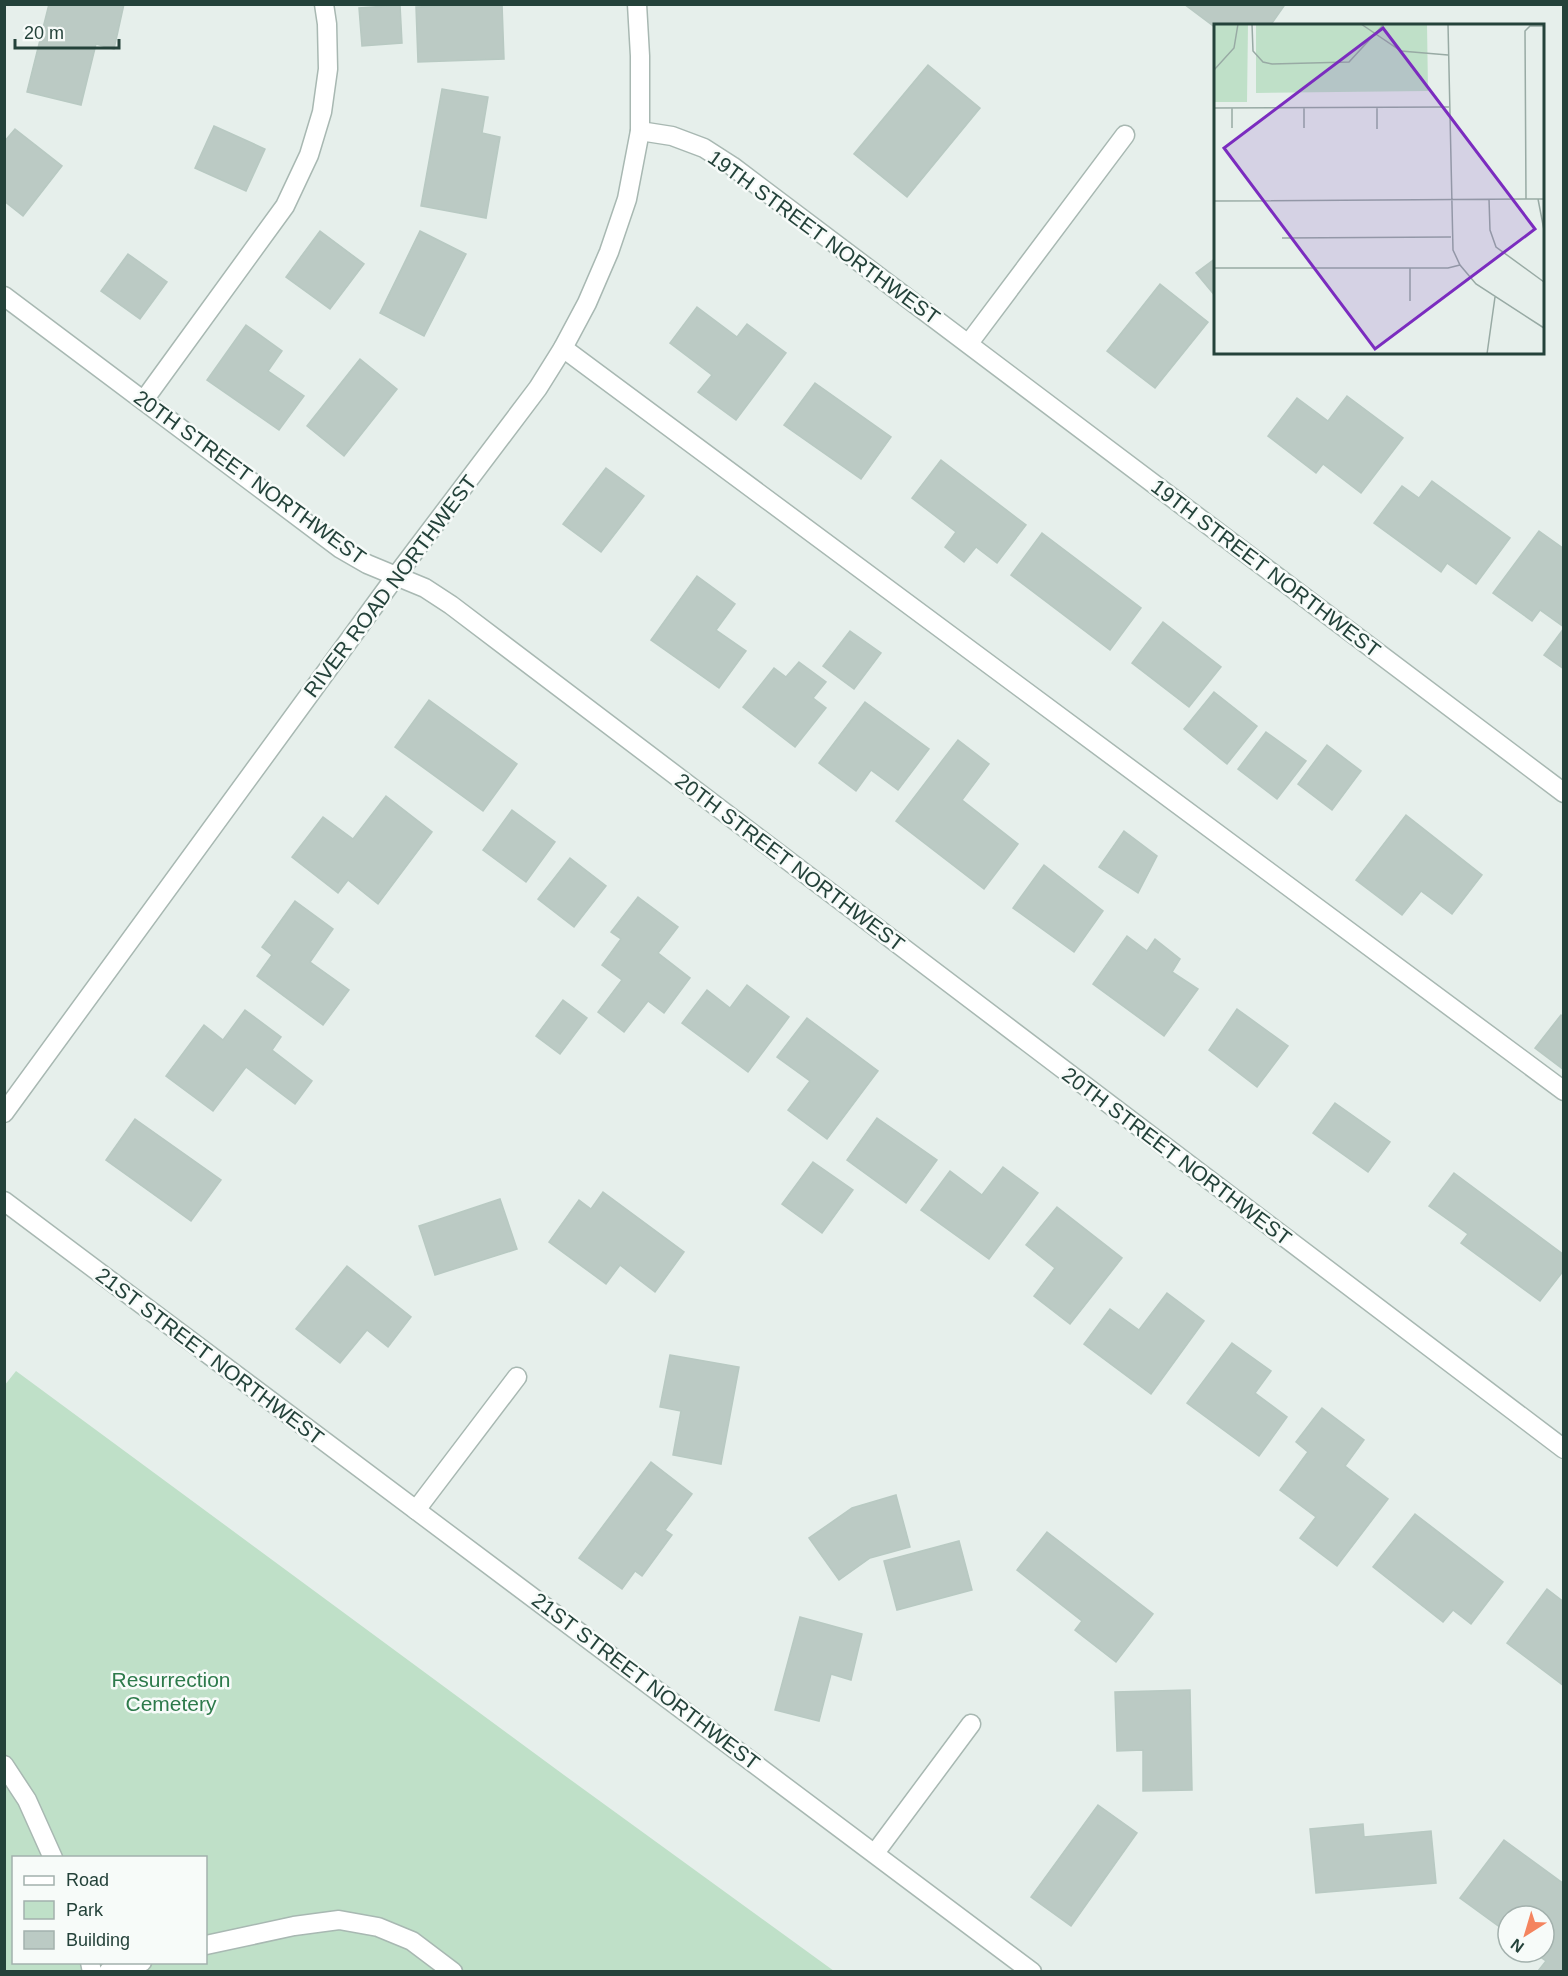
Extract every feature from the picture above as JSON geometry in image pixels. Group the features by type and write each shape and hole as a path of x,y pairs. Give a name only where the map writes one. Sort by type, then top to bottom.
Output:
{"street":[{"path":"144,400 285,206 309,155 322,112 328,69 324,4"},
{"name":"RIVER ROAD NORTHWEST","path":"4,1113 396,576 538,388 563,348 587,303 609,252 627,199 640,131 637,4"},
{"name":"19TH STREET NORTHWEST","path":"640,131 672,136 704,148 732,166 1563,794"},
{"path":"969,343 1125,135"},
{"name":"20TH STREET NORTHWEST","path":"4,296 341,549 367,564 425,588 452,605 1563,1449"},
{"path":"563,348 1563,1091"},
{"name":"21ST STREET NORTHWEST","path":"4,1201 1032,1971"},
{"path":"416,1510 517,1377"},
{"path":"875,1853 971,1724"},
{"path":"4,1765 27,1800 53,1856"},
{"path":"207,1945 294,1926 339,1920 378,1927 412,1941 453,1971"},
{"path":"108,1971 134,1964"}],"green space":[{"name":"Resurrection Cemetery","path":"16,1371 834,1971 5,1972 4,1386"}],"building":[{"path":"49,4 124,4 114,49 96,44 81,105 27,92"},
{"path":"502,4 504,59 418,62 416,7"},
{"path":"1184,4 1283,4 1284,6 1271,24 1214,24 1214,26"},
{"path":"400,5 402,43 362,46 359,8"},
{"path":"928,65 980,108 907,197 854,154"},
{"path":"442,89 488,97 482,133 500,137 486,218 421,206"},
{"path":"214,126 265,149 246,191 195,168"},
{"path":"15,129 62,166 23,216 4,201 4,142"},
{"path":"320,231 364,264 330,309 286,277"},
{"path":"420,231 466,254 424,336 380,313"},
{"path":"128,254 167,282 140,319 101,291"},
{"path":"1214,260 1214,295 1196,273"},
{"path":"1160,284 1208,322 1155,388 1107,351"},
{"path":"697,307 737,337 747,324 786,353 736,420 698,392 712,375 670,343"},
{"path":"246,325 282,351 268,371 304,396 279,430 207,380"},
{"path":"360,359 397,389 344,456 307,426"},
{"path":"815,383 891,437 861,479 784,425"},
{"path":"1347,396 1403,438 1361,493 1323,464 1316,473 1268,436 1297,398 1328,421"},
{"path":"941,460 1026,525 997,563 976,547 964,562 945,547 956,532 912,498"},
{"path":"606,468 644,496 601,552 563,524"},
{"path":"1432,481 1510,538 1476,584 1447,563 1441,572 1374,523 1402,486 1419,498"},
{"path":"1539,531 1564,549 1564,627 1540,610 1532,621 1493,593"},
{"path":"1042,533 1141,608 1110,650 1011,575"},
{"path":"697,576 735,604 716,630 746,651 719,688 651,640"},
{"path":"1163,622 1221,667 1189,707 1132,663"},
{"path":"1564,628 1564,669 1544,655"},
{"path":"850,631 881,653 854,689 823,666"},
{"path":"799,662 826,682 813,698 826,708 795,747 743,707 774,668 786,677"},
{"path":"1214,692 1257,726 1227,764 1184,729"},
{"path":"429,700 517,764 483,811 395,747"},
{"path":"865,702 929,749 898,790 871,770 856,791 819,763"},
{"path":"1266,732 1306,761 1277,799 1238,769"},
{"path":"958,740 989,764 962,800 1018,844 984,889 896,821"},
{"path":"1327,745 1361,771 1332,810 1298,784"},
{"path":"386,796 432,832 378,904 348,880 338,893 292,857 323,817 353,839"},
{"path":"512,810 555,842 526,882 483,850"},
{"path":"1406,815 1482,875 1452,914 1421,891 1402,915 1356,880"},
{"path":"1124,831 1157,856 1138,893 1099,867"},
{"path":"570,858 606,886 574,927 538,899"},
{"path":"1044,865 1103,911 1074,952 1013,908"},
{"path":"638,897 678,927 658,953 690,978 664,1013 648,1001 624,1032 598,1012 622,980 602,965 621,939 611,932"},
{"path":"295,901 333,929 310,962 349,990 323,1025 257,976 272,955 262,947"},
{"path":"1127,936 1147,951 1155,939 1180,959 1172,972 1198,989 1164,1036 1093,984"},
{"path":"747,985 789,1017 748,1072 682,1023 707,990 730,1008"},
{"path":"563,1000 587,1018 560,1054 536,1036"},
{"path":"1237,1009 1288,1046 1257,1087 1209,1050"},
{"path":"245,1010 281,1037 272,1050 312,1081 295,1104 246,1067 213,1111 166,1076 204,1025 223,1040"},
{"path":"1561,1015 1564,1017 1564,1070 1535,1048"},
{"path":"807,1018 878,1071 827,1139 788,1110 810,1081 777,1057"},
{"path":"1335,1103 1390,1142 1368,1172 1313,1133"},
{"path":"877,1118 937,1160 906,1203 847,1160"},
{"path":"135,1119 221,1180 191,1221 106,1160"},
{"path":"813,1162 853,1190 822,1233 782,1204"},
{"path":"1003,1167 1038,1193 989,1259 921,1210 950,1171 982,1195"},
{"path":"1454,1173 1564,1255 1564,1270 1540,1301 1461,1243 1468,1234 1429,1206"},
{"path":"603,1192 684,1252 655,1292 620,1265 606,1284 549,1242 579,1200 591,1209"},
{"path":"500,1199 517,1249 435,1275 419,1226"},
{"path":"1057,1207 1122,1258 1070,1324 1034,1296 1055,1268 1026,1245"},
{"path":"347,1266 411,1317 388,1347 367,1330 340,1363 296,1329"},
{"path":"1167,1293 1204,1321 1151,1394 1084,1344 1110,1309 1139,1330"},
{"path":"1232,1343 1271,1371 1255,1393 1287,1417 1259,1456 1187,1403"},
{"path":"670,1355 739,1367 721,1464 673,1455 681,1411 660,1407"},
{"path":"1322,1408 1364,1440 1345,1466 1388,1499 1337,1566 1300,1538 1316,1517 1280,1490 1308,1452 1296,1442"},
{"path":"651,1462 692,1494 665,1530 672,1535 642,1576 635,1571 622,1589 579,1558"},
{"path":"896,1495 910,1547 870,1558 839,1580 809,1538 852,1508"},
{"path":"1415,1514 1503,1582 1471,1624 1453,1610 1443,1622 1373,1567"},
{"path":"1047,1532 1153,1614 1116,1662 1075,1630 1082,1621 1017,1570"},
{"path":"959,1541 972,1590 897,1610 884,1561"},
{"path":"1547,1589 1564,1602 1564,1686 1507,1643"},
{"path":"800,1617 862,1634 851,1680 831,1674 819,1721 775,1710"},
{"path":"1190,1690 1192,1790 1143,1791 1143,1750 1117,1751 1115,1692"},
{"path":"1098,1805 1137,1833 1071,1926 1031,1897"},
{"path":"1363,1824 1364,1837 1431,1831 1436,1883 1316,1893 1310,1829"},
{"path":"1504,1840 1564,1884 1564,1972 1538,1971 1544,1964 1556,1964 1556,1904 1496,1904 1496,1924 1460,1898"}]}
